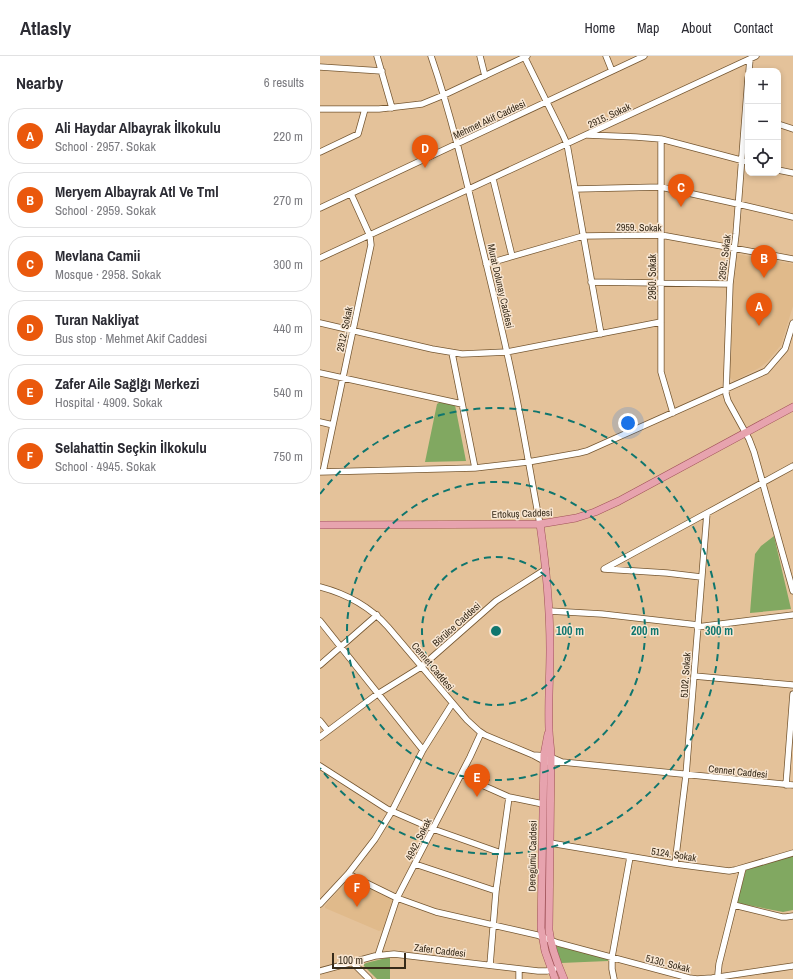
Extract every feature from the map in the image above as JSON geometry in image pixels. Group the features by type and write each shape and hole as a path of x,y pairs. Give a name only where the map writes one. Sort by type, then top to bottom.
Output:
{"main road":[{"name":"Ertokuş Caddesi","path":"320,525 540,524 576,518 608,507 793,407"},
{"name":"Deregümü Caddesi","path":"540,524 546,569 549,611 549,732 551,746 547,759 543,804 541,919 542,937 545,951 555,968 564,979"},
{"name":"Deregümü Caddesi","path":"547,759 550,843 548,919 550,941 554,954 555,979"}],"street":[{"path":"377,56 392,108"},
{"name":"Murat Dolunay Caddesi","path":"431,56 444,95 469,190 507,352 540,524"},
{"path":"480,56 485,76"},
{"path":"320,109 392,108 422,104 526,56 567,144 601,334"},
{"path":"606,56 612,71"},
{"name":"Mehmet Akif Caddesi","path":"320,208 644,56"},
{"name":"2915. Sokak","path":"320,258 756,56"},
{"path":"749,68 750,59"},
{"path":"320,67 382,71"},
{"path":"320,152 358,134 365,109"},
{"path":"781,125 793,129"},
{"name":"2952. Sokak","path":"745,132 730,284 725,389 728,401 746,433 754,452 793,591"},
{"path":"586,135 630,136 661,139 745,161"},
{"name":"2960. Sokak","path":"661,139 661,372 673,413"},
{"path":"781,171 793,174"},
{"path":"493,179 512,256"},
{"path":"575,189 661,187 793,217"},
{"name":"2912. Sokak","path":"322,472 371,248 370,236 351,194"},
{"name":"2959. Sokak","path":"486,264 583,236 661,235 793,259"},
{"path":"591,282 730,284"},
{"path":"320,323 452,353 466,354 507,352 660,322"},
{"path":"785,349 793,323"},
{"path":"322,472 476,468 579,454 766,371 793,340"},
{"path":"452,353 476,468"},
{"path":"320,373 462,404"},
{"path":"320,422 333,425"},
{"path":"701,577 667,572 604,568 793,466"},
{"name":"5102. Sokak","path":"675,864 686,775 706,513"},
{"name":"Börülce Caddesi","path":"320,737 377,694 421,667 491,605 546,569"},
{"name":"Cennet Caddesi","path":"320,587 332,590 358,602 377,615 466,720 481,733 533,756 562,762 793,786"},
{"path":"549,611 602,614 698,626 793,615"},
{"path":"320,665 377,615"},
{"path":"320,621 423,750"},
{"path":"694,676 793,685"},
{"path":"786,785 793,694"},
{"path":"320,904 348,874 370,846 392,811 423,750 452,704"},
{"path":"320,721 328,731"},
{"name":"4942. Sokak","path":"378,955 398,898 462,774 481,733"},
{"path":"320,766 380,805 392,811 433,829 502,853"},
{"path":"462,774 509,797 543,804"},
{"path":"490,965 496,891 509,797"},
{"name":"5124. Sokak","path":"550,843 630,857 729,871 793,853"},
{"path":"614,979 612,958 630,857"},
{"path":"415,864 496,891"},
{"path":"718,978 719,964 743,868"},
{"name":"5130. Sokak","path":"348,874 398,898 436,912 531,934 550,941 689,978 718,978 793,966"},
{"path":"734,905 786,917 793,916"},
{"name":"Zafer Caddesi","path":"320,971 384,954 398,954 543,971 555,968"},
{"path":"352,962 369,979"},
{"path":"518,979 519,969"}],"shaded area":[{"path":"737,254 793,264 793,306 781,345 767,362 759,368 734,381 730,378 733,293"},
{"path":"350,881 363,885 389,897 392,901 382,930 379,931 325,908 325,906 341,887"}],"green space":[{"path":"440,402 455,405 466,461 425,462 437,404"},
{"path":"774,536 791,609 750,613 755,554 761,546"},
{"path":"793,855 793,910 783,912 737,903 746,870"},
{"path":"556,946 608,958 608,961 561,963"},
{"path":"390,957 390,979 377,979 363,965 366,963"}],"place":[{"name":"Turan Nakliyat","path":"425,168"},
{"name":"Mevlana Camii","path":"681,207"},
{"name":"Meryem Albayrak Atl Ve Tml","path":"764,278"},
{"name":"Ali Haydar Albayrak İlkokulu","path":"759,326"},
{"name":"Zafer Aile Sağlğı Merkezi","path":"477,797"},
{"name":"Selahattin Seçkin İlkokulu","path":"357,907"}]}
